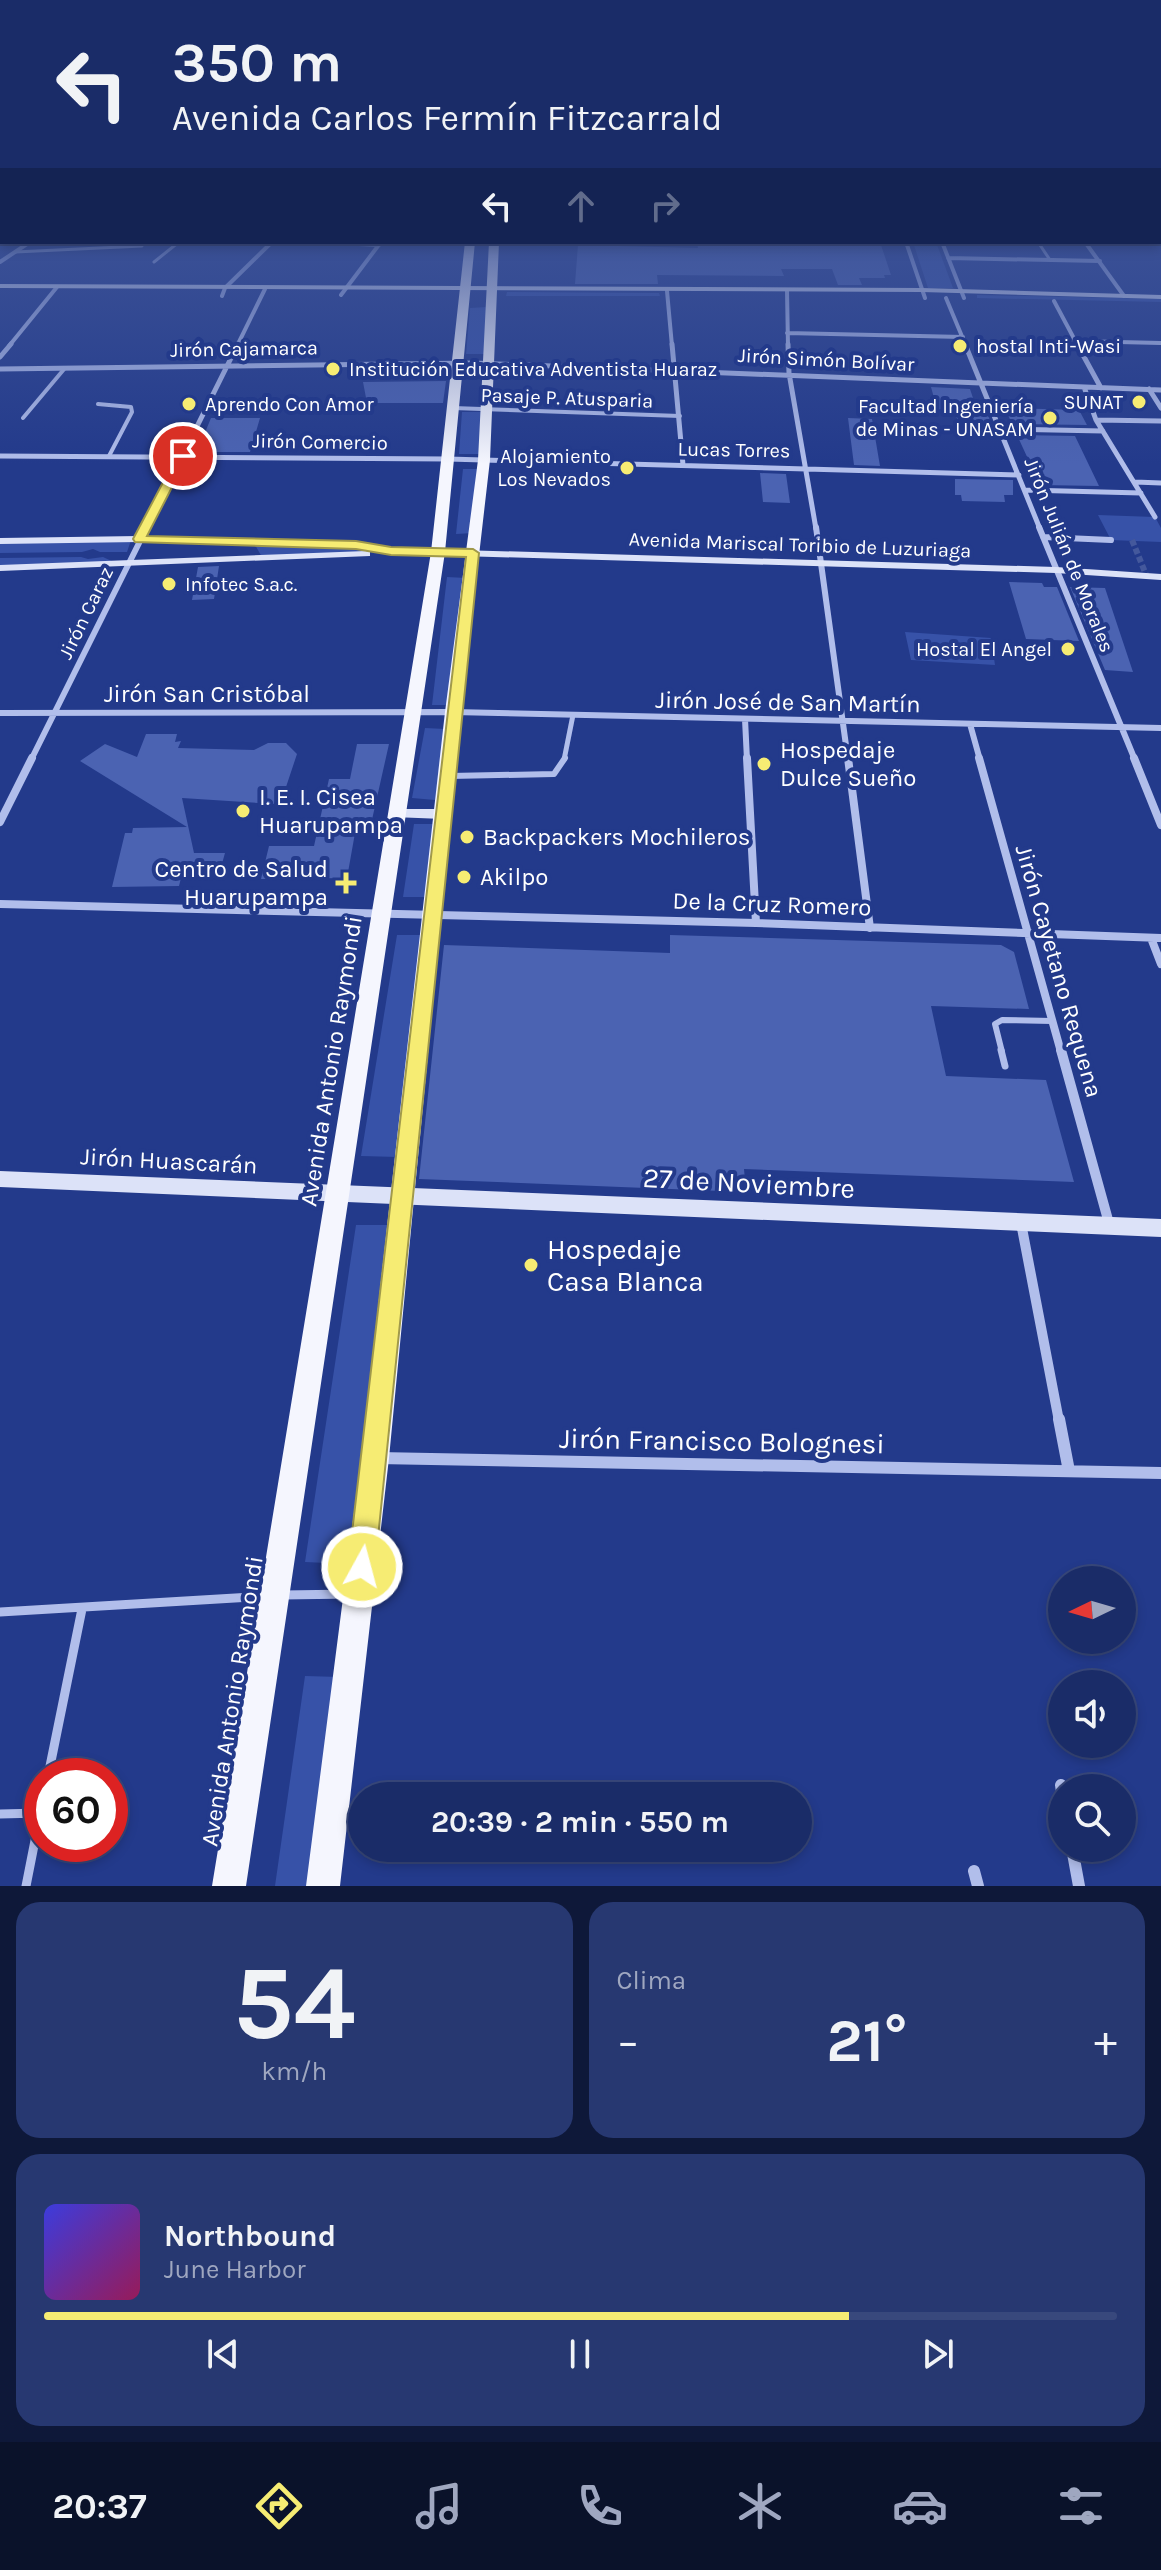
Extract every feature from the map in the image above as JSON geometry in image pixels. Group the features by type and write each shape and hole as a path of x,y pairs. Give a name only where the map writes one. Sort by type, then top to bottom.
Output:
{"main road":[{"path":"91,288 263,293 1161,297"},
{"name":"Avenida Antonio Raymondi","path":"229,1886 438,552 464,288"},
{"path":"323,1886 375,1458 453,712 484,460 493,288"},
{"path":"0,296 223,292"},
{"path":"924,294 946,298 963,295 1161,304"},
{"path":"0,541 139,539 356,545 391,551"},
{"path":"0,568 316,558 391,551"},
{"name":"Avenida Mariscal Toribio de Luzuriaga","path":"391,551 1056,570 1161,577"},
{"path":"398,814 443,814"},
{"name":"Jirón Huascarán","path":"0,1179 335,1195"},
{"name":"27 de Noviembre","path":"335,1195 403,1195 1161,1228"}],"street":[{"path":"0,357 56,288"},
{"path":"223,292 227,288"},
{"path":"344,292 347,288"},
{"path":"922,288 924,294"},
{"path":"960,288 963,295"},
{"path":"1119,288 1124,296"},
{"name":"Jirón Caraz","path":"0,822 263,293"},
{"path":"668,294 683,465"},
{"path":"788,294 789,373 822,564 870,928"},
{"name":"Jirón Julián de Morales","path":"946,298 1161,825"},
{"path":"1054,301 1101,388"},
{"path":"787,333 963,337"},
{"path":"1076,341 1161,343"},
{"name":"Jirón Cajamarca","path":"0,369 489,363"},
{"name":"Jirón Simón Bolívar","path":"489,363 1161,390"},
{"path":"1084,387 1096,420 1155,517"},
{"path":"1149,389 1161,408"},
{"path":"1096,420 1161,421"},
{"path":"1002,429 1104,434"},
{"name":"Jirón Comercio","path":"0,456 448,459"},
{"name":"Lucas Torres","path":"448,459 1019,475"},
{"path":"1135,482 1161,483"},
{"path":"1025,490 1141,493"},
{"path":"1043,537 1111,540"},
{"name":"Jirón José de San Martín","path":"414,712 1161,728"},
{"name":"Jirón San Cristóbal","path":"0,713 414,712"},
{"path":"745,719 756,923"},
{"name":"Jirón Cayetano Requena","path":"970,724 1110,1228"},
{"name":"De la Cruz Romero","path":"0,904 756,923 1156,938"},
{"path":"1156,938 1161,964"},
{"path":"1021,1223 1069,1471"},
{"name":"Jirón Francisco Bolognesi","path":"375,1458 1161,1473"},
{"path":"1075,1862 1079,1886"},
{"path":"974,1871 978,1886"}],"lane":[{"path":"23,418 65,368"},
{"path":"98,404 131,407 132,412 109,456"},
{"name":"Pasaje P. Atusparia","path":"453,408 680,416"},
{"path":"447,776 554,774 567,757 573,715"},
{"path":"1005,1066 995,1024 1002,1020 1052,1021"},
{"path":"0,1612 275,1595 359,1594"},
{"path":"52,1758 82,1609"},
{"path":"0,1814 24,1811"},
{"path":"26,1886 31,1862"}],"shaded area":[{"path":"507,292 659,293 660,296 506,296"},
{"path":"977,295 1161,299 1161,302 977,298"},
{"path":"487,307 485,354 466,354 470,308"},
{"path":"462,412 484,412 482,454 459,454"},
{"path":"463,469 481,469 473,533 456,534"},
{"path":"1098,515 1155,517 1161,528 1161,542 1111,540"},
{"path":"131,540 127,552 93,549 82,552 0,553 0,543"},
{"path":"254,543 388,551 263,559"},
{"path":"103,557 118,564 0,567 0,558"},
{"path":"447,577 466,578 447,705 432,705"},
{"path":"905,632 991,638 995,665 911,660"},
{"path":"425,728 445,729 435,800 412,798"},
{"path":"414,824 437,824 427,897 403,897"},
{"path":"397,935 427,935 398,1157 361,1156"},
{"path":"356,1225 392,1225 348,1564 305,1562"},
{"path":"305,1676 340,1677 314,1886 275,1886"}],"building":[{"path":"446,381 443,403 367,403 363,382"},
{"path":"931,387 970,389 976,407 985,407 992,426 964,432 953,410 937,409"},
{"name":"Facultad Ingeniería de Minas - UNASAM","path":"1005,408 1079,410 1087,425 1012,424"},
{"path":"211,418 260,418 250,452 197,452"},
{"path":"848,418 872,419 880,466 854,465"},
{"path":"1017,435 1075,436 1099,486 1040,485"},
{"path":"760,473 786,474 790,503 763,502"},
{"path":"955,479 1013,480 1013,495 1004,495 1005,502 962,501 961,495 955,495"},
{"path":"219,566 214,599 192,600 198,567"},
{"path":"1009,582 1042,583 1044,587 1057,587 1079,641 1026,639"},
{"path":"1070,587 1105,588 1133,672 1105,670"},
{"path":"146,734 177,734 175,742 181,741 178,748 254,750 268,743 286,743 297,754 283,796 277,796 274,804 182,798 194,853 225,853 218,878 181,878 179,886 112,887 125,833 132,833 133,828 187,827 80,761 105,744 137,757"},
{"path":"357,744 389,744 369,833 355,833 347,878 261,879 269,846 314,846 329,779 350,779"},
{"path":"670,935 1001,945 1014,952 1029,1009 931,1006 946,1076 1046,1080 1074,1182 744,1169 746,1192 419,1179 444,945 670,953"}],"tunnel":[{"path":"1132,540 1147,577"}],"place":[{"name":"hostal Inti-Wasi","path":"960,346"},
{"name":"Institución Educativa Adventista Huaraz","path":"333,369"},
{"name":"SUNAT","path":"1139,402"},
{"name":"Aprendo Con Amor","path":"189,404"},
{"name":"Facultad Ingeniería de Minas - UNASAM","path":"1050,418"},
{"name":"Alojamiento Los Nevados","path":"627,468"},
{"name":"Infotec S.a.c.","path":"169,584"},
{"name":"Hostal El Angel","path":"1068,649"},
{"name":"Hospedaje Dulce Sueño","path":"764,764"},
{"name":"I. E. I. Cisea Huarupampa","path":"243,811"},
{"name":"Backpackers Mochileros","path":"467,837"},
{"name":"Akilpo","path":"464,877"},
{"name":"Centro de Salud Huarupampa","path":"346,883"},
{"name":"Hospedaje Casa Blanca","path":"531,1265"}],"route":[{"path":"183,456 139,539 356,545 391,551 473,553 453,712 362,1567"}]}
